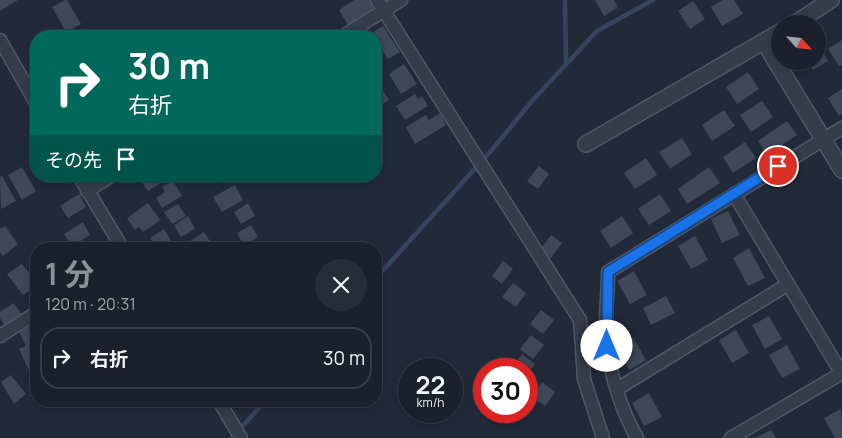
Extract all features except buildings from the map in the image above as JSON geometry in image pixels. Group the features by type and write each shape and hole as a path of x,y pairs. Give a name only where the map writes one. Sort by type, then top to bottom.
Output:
{"street":[{"path":"377,0 580,320 584,379 603,438"},
{"path":"353,30 401,0"},
{"path":"808,15 832,0"},
{"path":"586,144 771,38"},
{"path":"0,40 30,92"},
{"path":"764,42 842,170"},
{"path":"637,438 628,423 617,389 607,346 608,272 822,138 842,128"},
{"path":"82,182 119,242"},
{"path":"87,191 101,182"},
{"path":"731,438 842,373 734,194"},
{"path":"617,389 788,285"},
{"path":"0,336 30,317"},
{"path":"223,407 241,438"}],"waterway":[{"path":"565,0 566,64"},
{"path":"382,271 491,151 532,101 597,31 653,0"},
{"path":"232,438 260,407"}],"route":[{"path":"607,346 608,272 778,166"}]}
